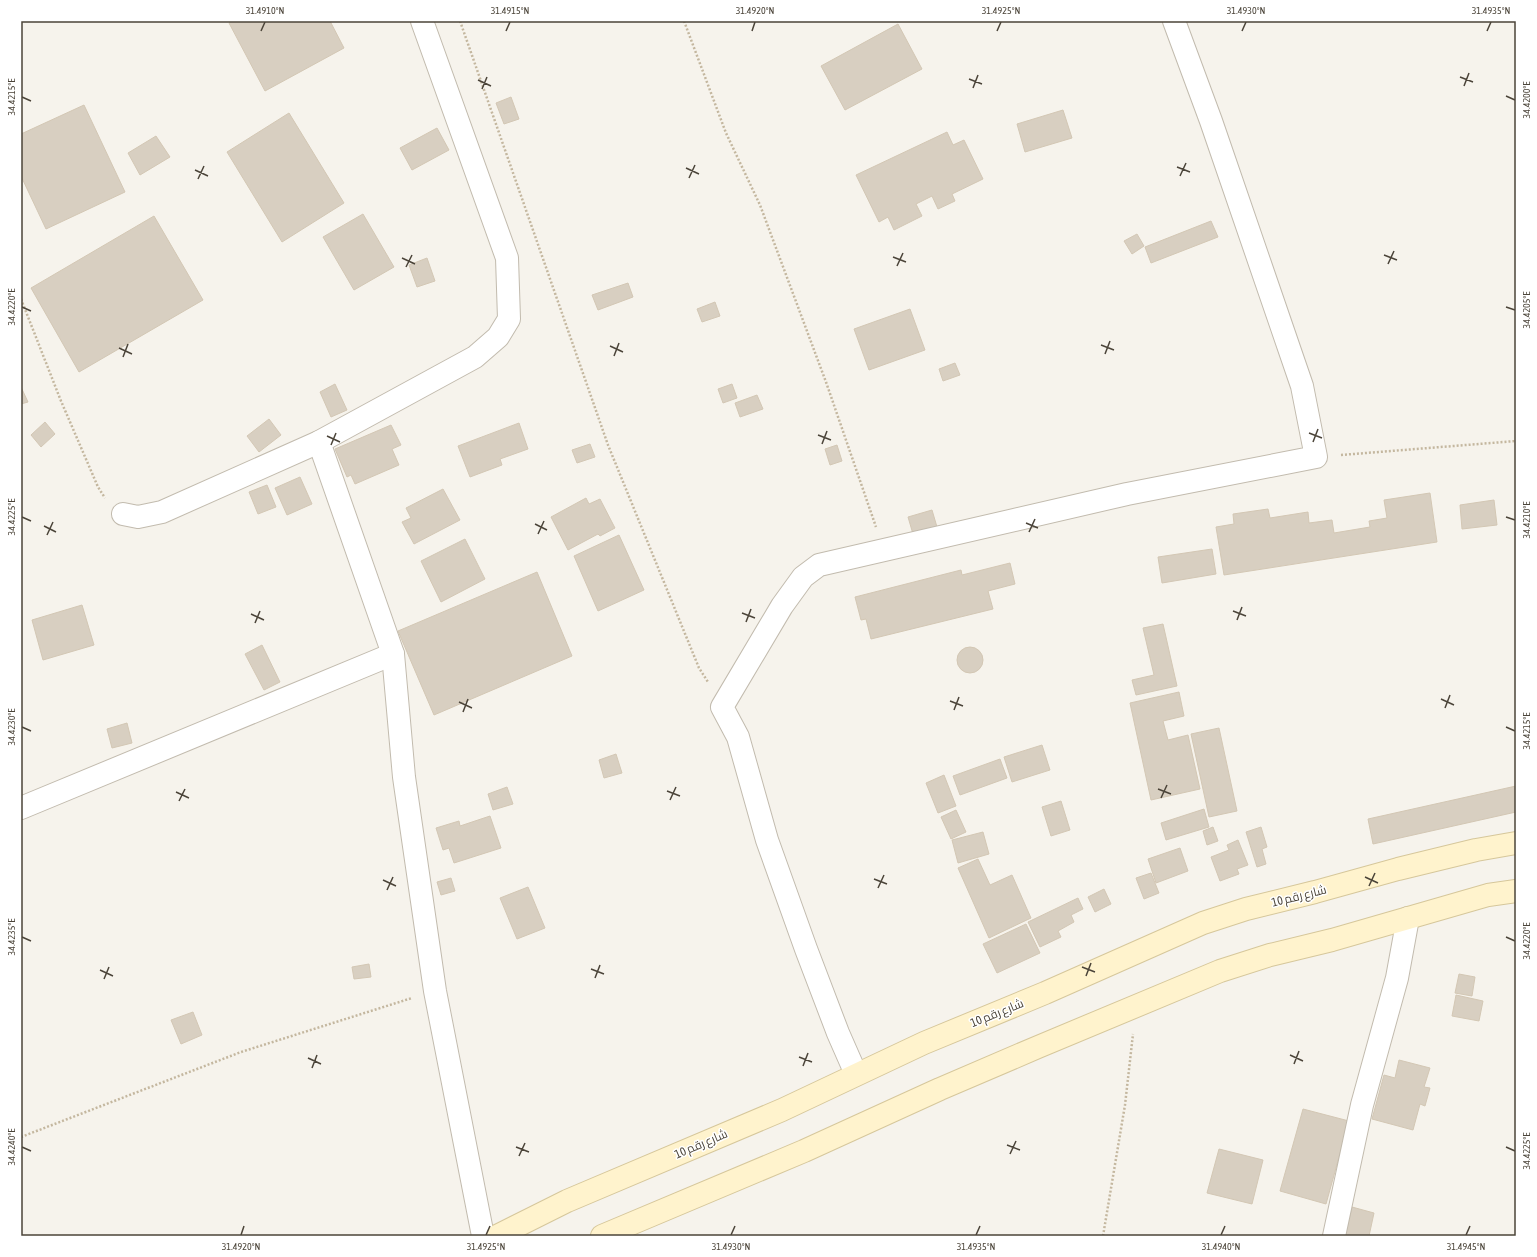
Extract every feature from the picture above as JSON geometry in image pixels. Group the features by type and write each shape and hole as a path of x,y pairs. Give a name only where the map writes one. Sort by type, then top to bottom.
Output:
{"main road":[{"name":"شارع رقم 10","path":"498,1236 567,1201 782,1110 924,1043 1045,993 1203,923 1246,908 1315,892 1476,850 1516,843"},
{"path":"602,1236 804,1151 940,1089 1136,1006 1228,969 1270,955 1332,940 1488,895 1516,891"}],"street":[{"path":"123,514 138,517 162,512 319,442 475,357 498,337 509,319 507,258 422,21"},
{"path":"856,1074 838,1033 767,840 738,738 722,707 782,606 803,577 819,565 1127,494 1316,457 1302,386 1211,122 1174,21"},
{"path":"319,442 392,654 404,777 435,991 483,1236"},
{"path":"21,808 392,654"},
{"path":"1334,1236 1362,1105 1397,978 1408,918"}],"path":[{"path":"460,21 608,445 699,668 722,707"},
{"path":"684,21 726,133 760,205 826,382 884,550"},
{"path":"21,299 61,401 98,487 110,504 123,514"},
{"path":"1316,457 1516,441"},
{"path":"21,1137 241,1052 435,991"},
{"path":"1103,1236 1126,1105 1136,1006"}],"building":[{"path":"232,21 330,21 344,48 265,91 229,23"},
{"path":"898,24 922,69 845,110 821,66"},
{"path":"511,97 519,119 504,124 496,103"},
{"path":"84,105 125,192 46,229 21,176 21,134"},
{"path":"1063,110 1072,138 1025,152 1017,124"},
{"path":"289,113 344,203 282,242 227,152"},
{"path":"437,128 449,150 412,170 400,148"},
{"path":"947,132 953,145 964,140 983,179 952,194 955,201 938,209 932,196 916,204 922,216 894,230 888,217 879,222 856,175"},
{"path":"156,136 170,157 140,175 128,153"},
{"path":"363,214 394,267 354,290 323,237"},
{"path":"154,216 203,300 79,372 31,288"},
{"path":"1211,221 1218,237 1151,263 1145,247"},
{"path":"1137,234 1144,246 1132,254 1124,241"},
{"path":"427,258 435,281 417,287 409,265"},
{"path":"628,283 633,297 598,310 592,295"},
{"path":"715,302 720,316 702,322 697,309"},
{"path":"910,309 925,350 869,370 854,329"},
{"path":"955,363 960,375 943,381 939,369"},
{"path":"335,384 347,410 331,417 320,392"},
{"path":"732,384 737,398 723,403 718,389"},
{"path":"21,387 28,402 21,404"},
{"path":"757,395 763,409 740,417 735,403"},
{"path":"269,419 281,435 259,452 247,436"},
{"path":"45,422 55,434 41,447 31,435"},
{"path":"519,423 528,449 500,459 502,465 470,477 458,446"},
{"path":"391,425 401,445 392,449 399,465 355,484 351,475 347,477 335,449"},
{"path":"590,444 595,457 577,463 572,450"},
{"path":"837,445 842,461 830,465 825,449"},
{"path":"300,477 312,504 287,515 275,488"},
{"path":"267,485 276,507 258,514 249,492"},
{"path":"443,489 460,520 414,544 402,522 411,518 406,508"},
{"path":"1430,493 1437,542 1224,575 1216,527 1234,524 1233,514 1268,509 1270,518 1308,512 1309,523 1332,520 1334,533 1370,527 1369,521 1387,518 1384,500"},
{"path":"586,498 589,504 600,499 615,528 600,536 598,534 568,550 551,517"},
{"path":"1494,500 1497,525 1462,529 1460,505"},
{"path":"932,510 937,527 913,534 908,517"},
{"path":"619,535 644,590 598,611 574,556"},
{"path":"465,539 485,579 441,602 421,561"},
{"path":"1212,549 1216,574 1162,583 1158,557"},
{"path":"1010,563 1015,584 988,591 993,609 871,639 866,619 861,620 855,597 961,570 962,575"},
{"path":"537,572 572,656 434,715 398,631"},
{"path":"82,605 94,645 43,660 32,620"},
{"path":"1163,624 1177,686 1136,695 1132,680 1154,675 1143,628"},
{"path":"262,645 280,682 264,690 245,654"},
{"path":"970,647 979,651 983,660 979,669 970,673 961,669 957,660 961,651"},
{"path":"1179,692 1184,716 1163,721 1168,740 1188,735 1200,789 1151,800 1130,703"},
{"path":"127,723 132,743 112,748 107,729"},
{"path":"1219,728 1237,811 1209,817 1191,734"},
{"path":"1042,745 1050,770 1012,782 1004,757"},
{"path":"616,754 622,773 604,778 599,760"},
{"path":"1000,759 1007,778 960,795 953,776"},
{"path":"944,775 956,806 938,813 926,783"},
{"path":"1516,786 1516,812 1373,844 1368,819"},
{"path":"507,787 513,804 493,810 488,794"},
{"path":"1061,801 1070,830 1051,836 1042,807"},
{"path":"1204,809 1209,827 1166,840 1161,823"},
{"path":"956,810 966,832 951,839 941,817"},
{"path":"490,816 501,848 454,863 449,848 443,850 436,828 459,821 460,826"},
{"path":"1213,827 1218,841 1207,845 1203,831"},
{"path":"1261,827 1267,847 1262,849 1266,864 1257,867 1246,832"},
{"path":"983,832 989,854 958,863 952,840"},
{"path":"1238,840 1248,865 1237,869 1239,874 1220,881 1211,857 1229,850 1227,845"},
{"path":"1180,848 1188,871 1156,883 1148,859"},
{"path":"978,859 990,885 1012,875 1031,918 989,938 958,868"},
{"path":"1151,873 1159,893 1144,899 1136,878"},
{"path":"451,878 455,891 441,895 437,882"},
{"path":"528,887 545,928 517,939 500,898"},
{"path":"1104,889 1111,904 1095,912 1088,897"},
{"path":"1078,898 1083,909 1071,915 1074,922 1058,931 1061,937 1040,947 1028,922"},
{"path":"1026,924 1040,953 997,973 983,944"},
{"path":"369,964 371,977 354,979 352,967"},
{"path":"1459,974 1475,977 1472,996 1455,993"},
{"path":"1456,995 1483,1001 1479,1021 1452,1016"},
{"path":"193,1012 202,1035 181,1044 171,1020"},
{"path":"1399,1060 1430,1068 1424,1087 1430,1088 1425,1106 1420,1104 1413,1130 1372,1119 1384,1075 1395,1078"},
{"path":"1303,1109 1349,1121 1326,1204 1280,1191"},
{"path":"1219,1149 1263,1160 1252,1204 1207,1193"},
{"path":"1352,1207 1374,1213 1369,1236 1345,1236"}]}
